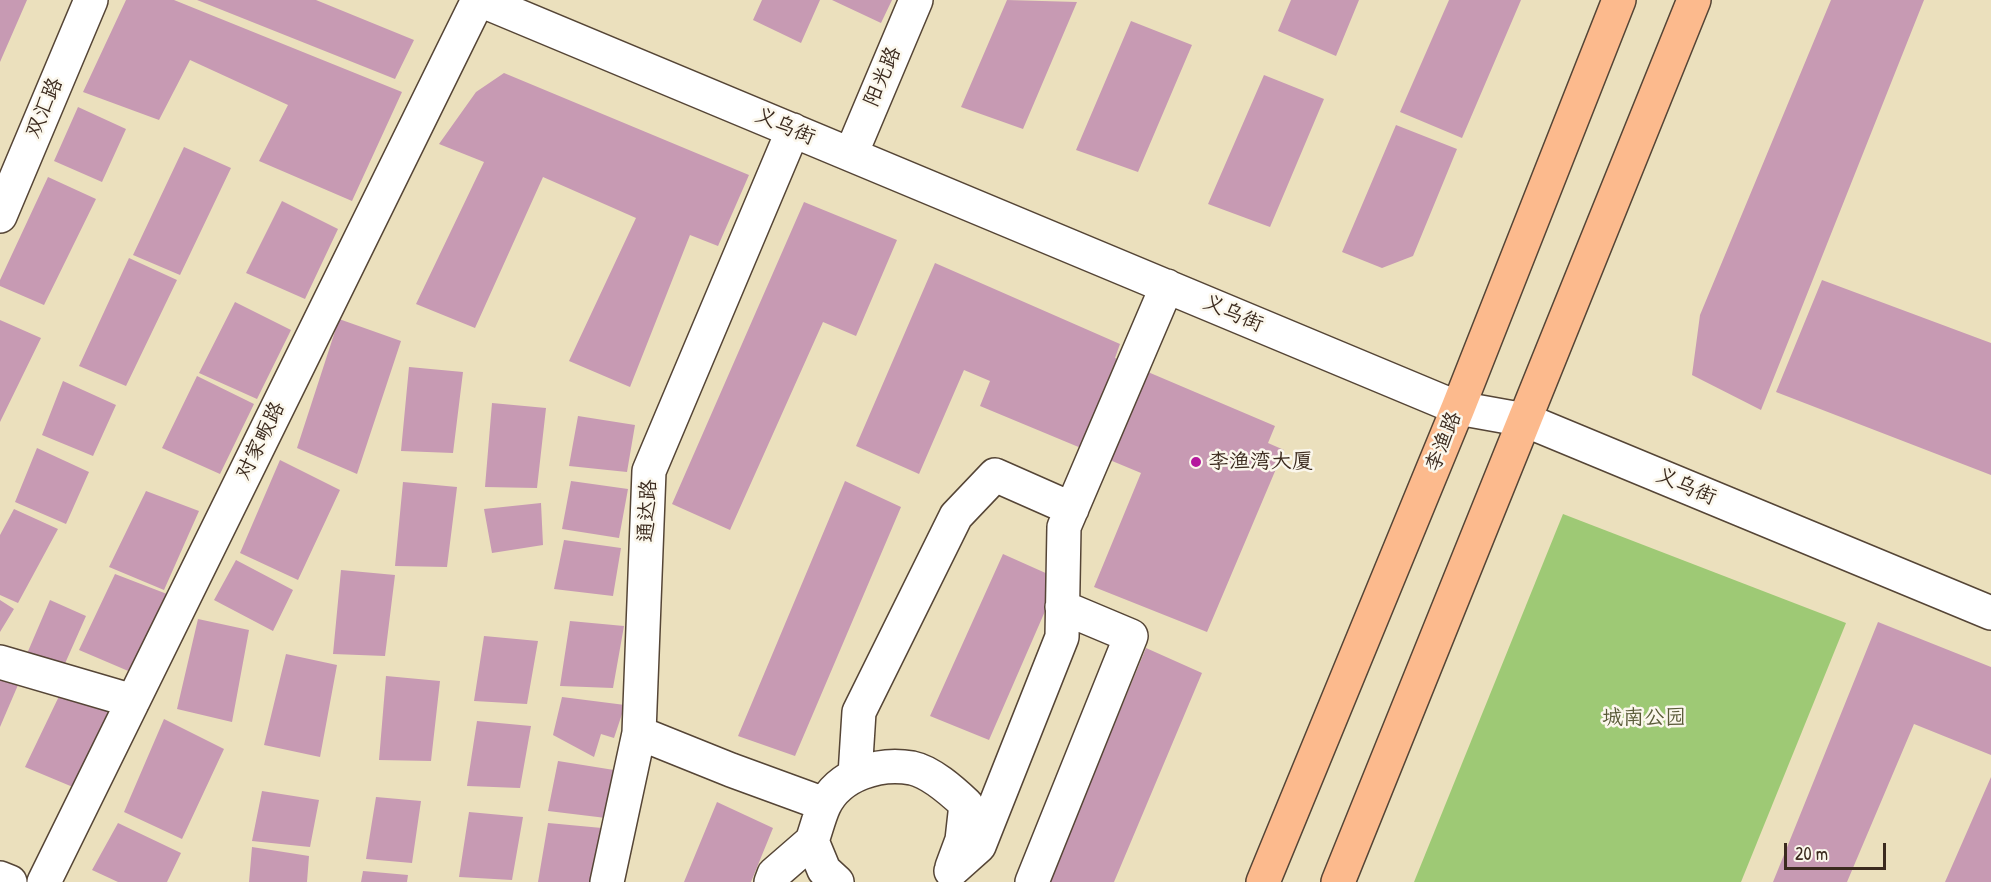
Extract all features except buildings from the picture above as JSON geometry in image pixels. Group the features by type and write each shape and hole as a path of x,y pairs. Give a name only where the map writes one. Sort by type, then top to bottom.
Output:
{"main road":[{"name":"李渔路","path":"1263,882 1458,408 1619,0"},
{"path":"1338,882 1694,0"}],"street":[{"name":"双汇路","path":"0,216 91,0"},
{"name":"义乌街","path":"479,0 1458,408 1525,420 1991,613"},
{"name":"对家畈路","path":"44,882 479,0"},
{"name":"阳光路","path":"851,154 915,0"},
{"name":"通达路","path":"607,882 639,733 649,471 793,130"},
{"path":"946,877 979,846 1062,637 1064,527 1167,286"},
{"path":"855,775 859,712 956,516 995,475 1071,509"},
{"path":"1032,882 1131,636 1062,606"},
{"path":"0,662 133,701"},
{"path":"639,733 824,804"},
{"path":"771,882 774,874 812,841 824,804 838,787 855,775 878,767 913,768 946,785 966,804 962,840 946,877"},
{"path":"812,841 824,870 837,882"},
{"path":"0,878 10,882"}],"green space":[{"name":"城南公园","path":"1563,514 1846,623 1741,882 1414,882"}],"place":[{"name":"李渔湾大厦","path":"1196,462"}]}
